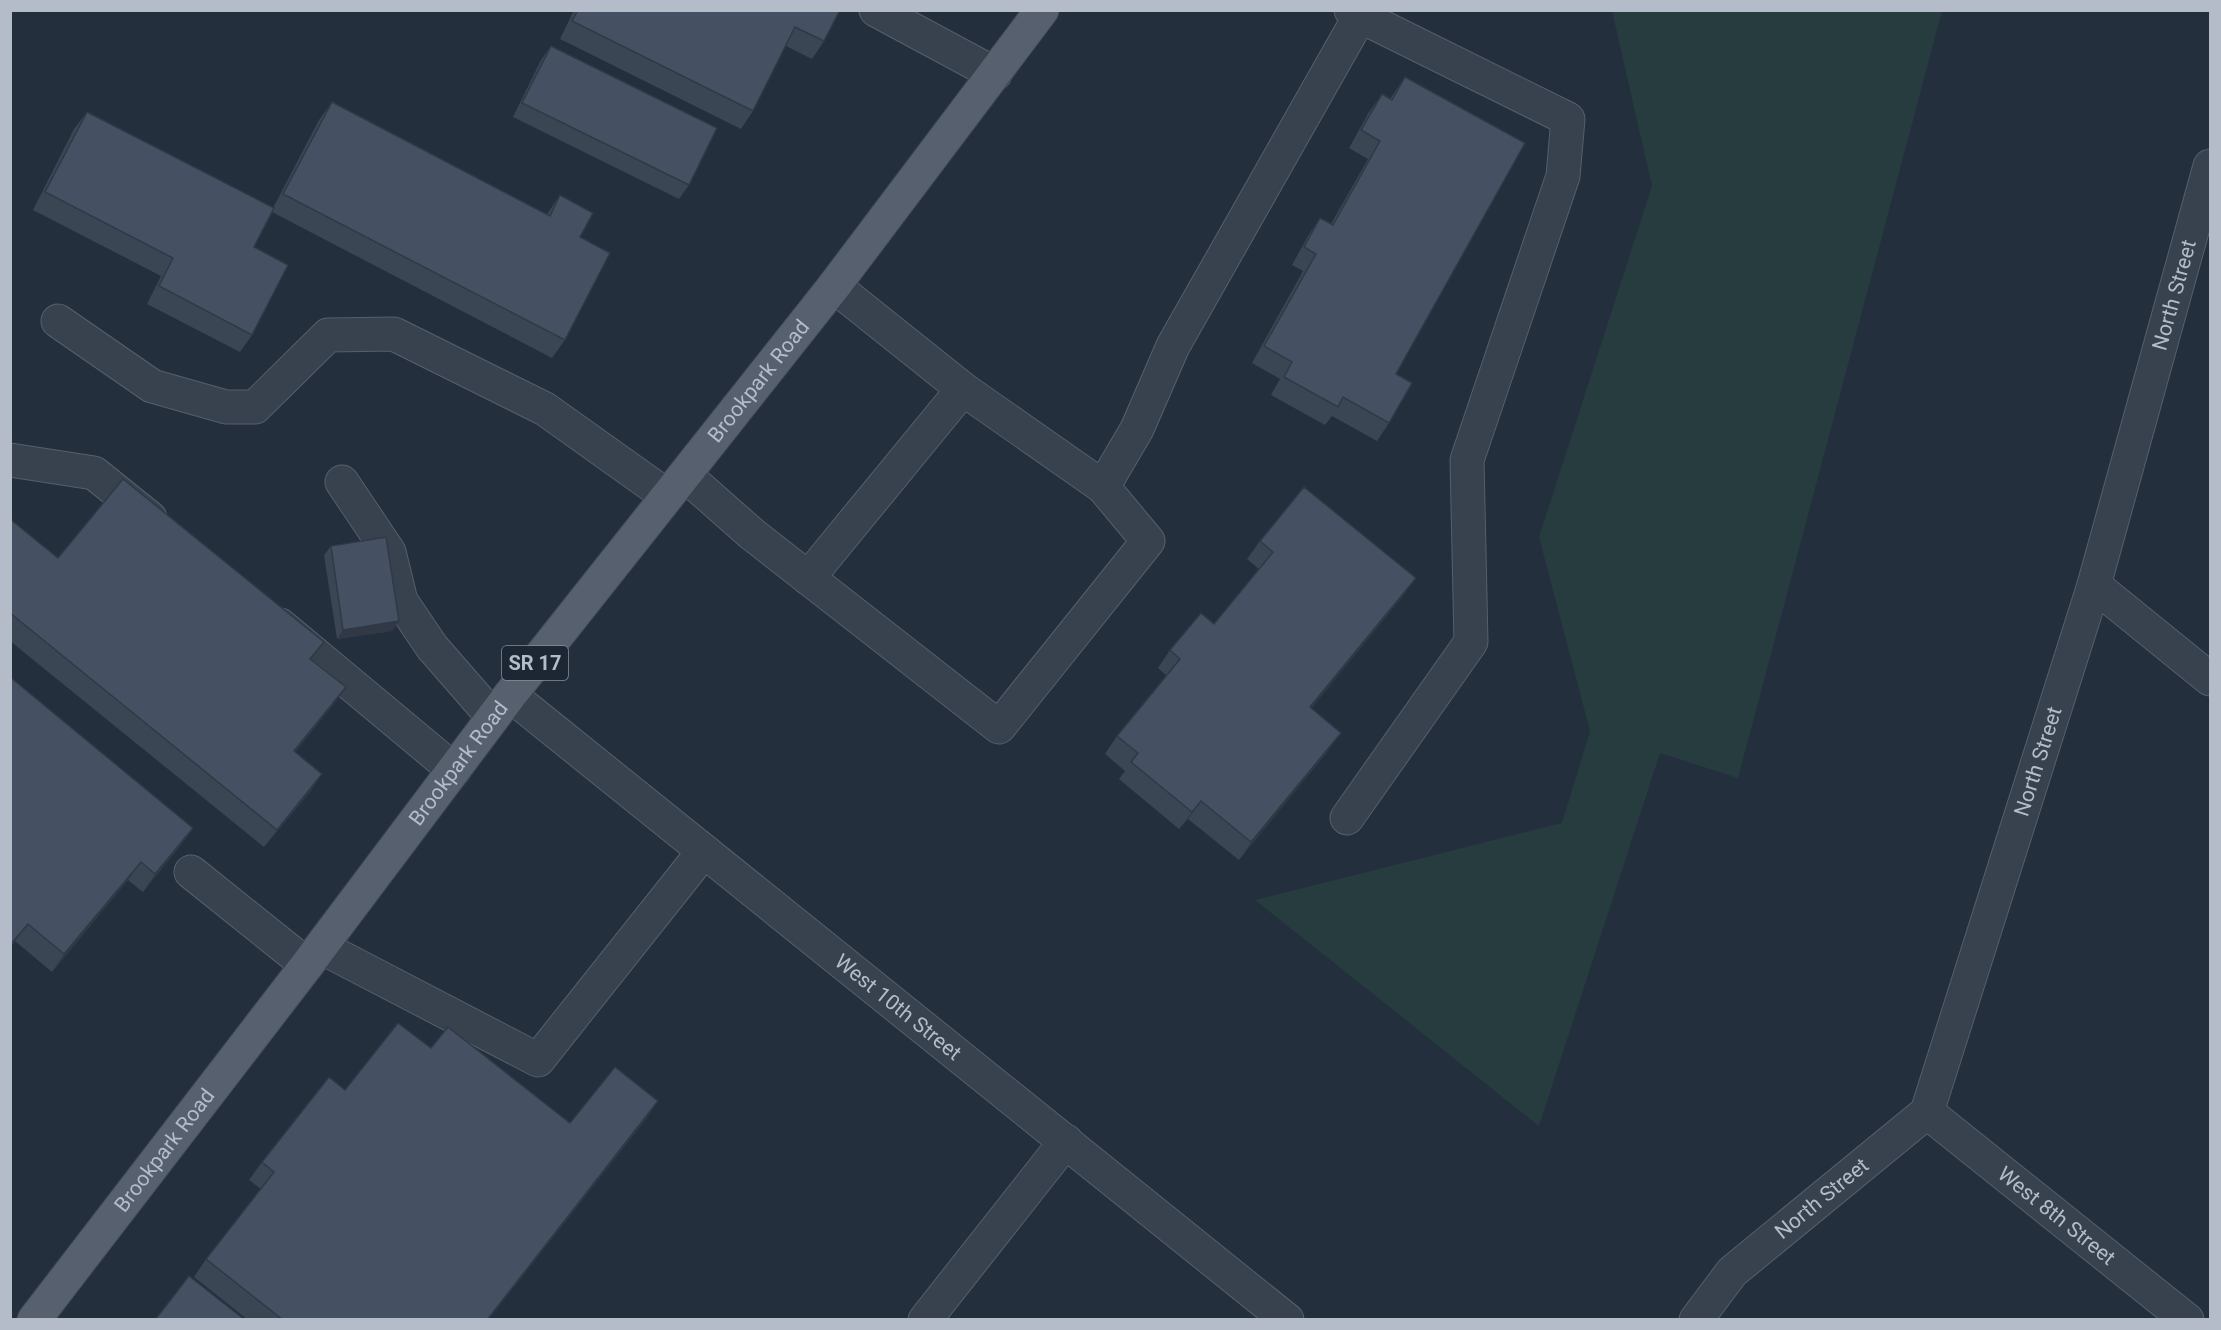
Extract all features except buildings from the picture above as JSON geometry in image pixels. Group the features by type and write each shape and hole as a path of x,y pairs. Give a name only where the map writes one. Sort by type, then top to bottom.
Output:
{"main road":[{"name":"Brookpark Road","path":"34,1320 314,956 502,706 834,286 1042,10"}],"street":[{"path":"876,10 995,74"},
{"path":"1103,488 1137,429 1173,346 1355,13 1568,119 1563,176 1467,460 1472,642 1347,818"},
{"name":"North Street","path":"1696,1320 1732,1272 1927,1112 2094,585 2211,166"},
{"path":"58,321 152,386 226,408 255,407 328,335 394,334 545,409 676,485 752,534 999,727 1148,541 1103,488 963,389 834,286"},
{"path":"808,578 963,389"},
{"path":"10,460 94,473 177,540"},
{"name":"West 10th Street","path":"342,482 388,552 400,601 432,647 502,706 705,851 1287,1320"},
{"path":"2094,585 2211,679"},
{"path":"261,608 454,770"},
{"path":"191,872 314,956 538,1060 705,851"},
{"name":"West 8th Street","path":"1927,1112 2187,1320"},
{"path":"925,1320 1066,1142"}],"green space":[{"path":"1612,11 1942,11 1738,778 1660,753 1539,1126 1255,900 1562,823 1590,731 1539,537 1652,186"}]}
